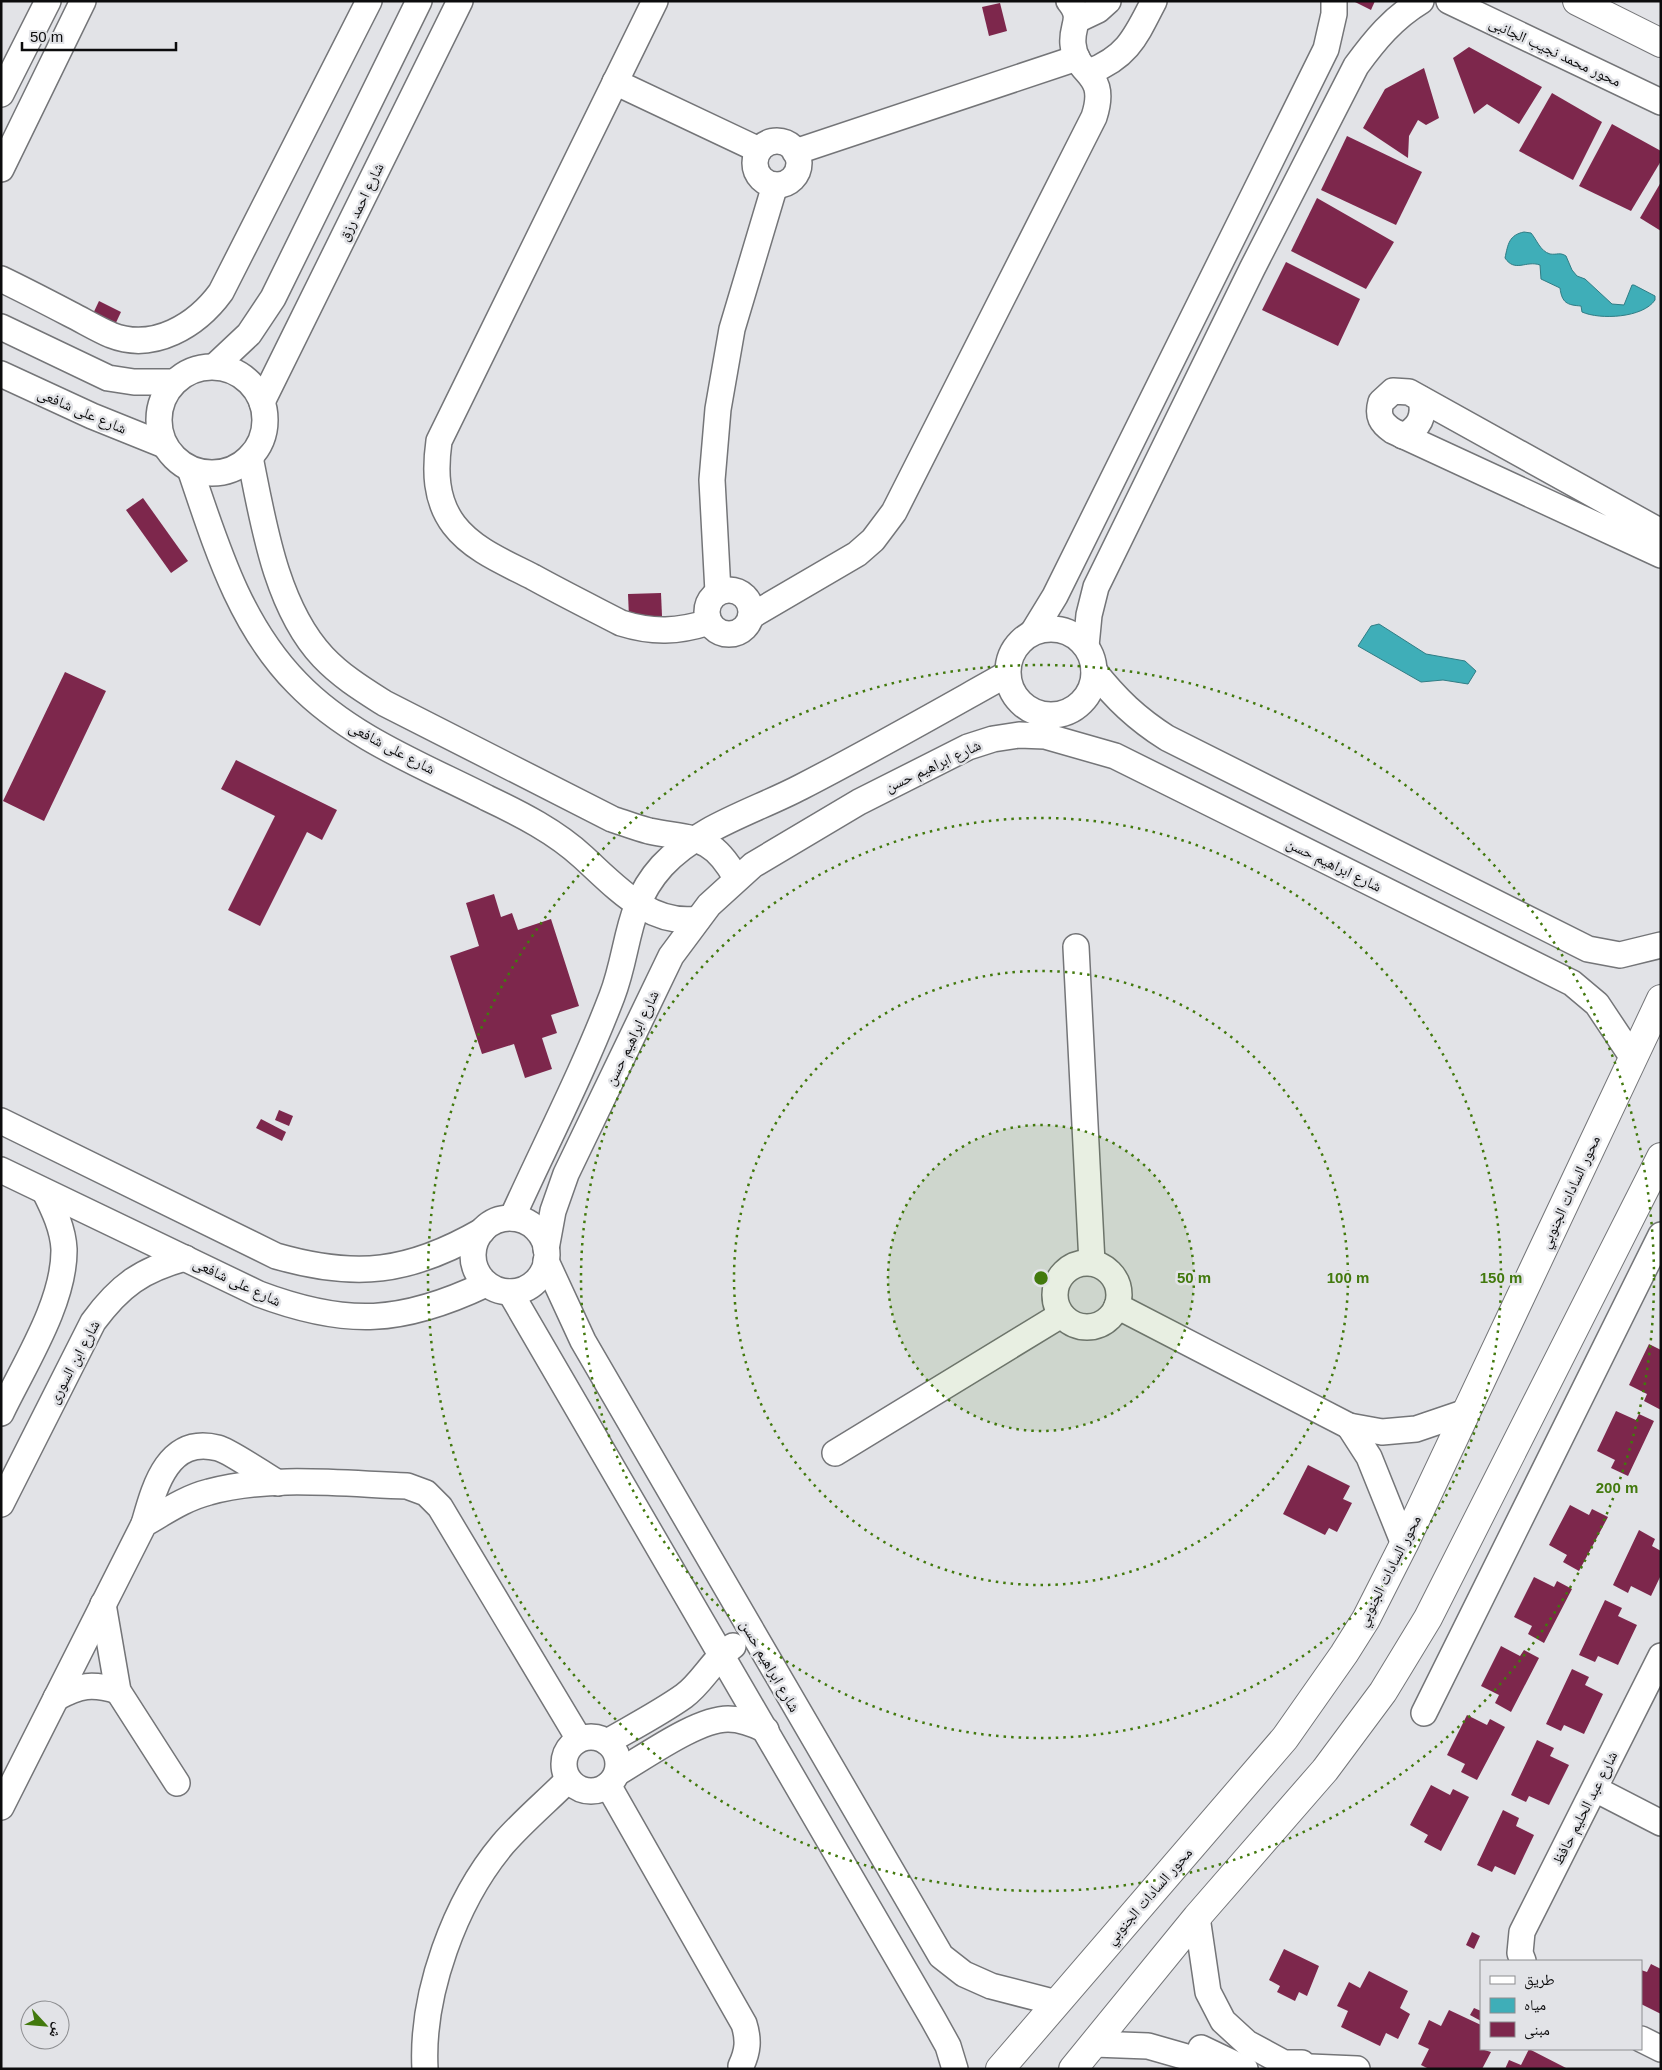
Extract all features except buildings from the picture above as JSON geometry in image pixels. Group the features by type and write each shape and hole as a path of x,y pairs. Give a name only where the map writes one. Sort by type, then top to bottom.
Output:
{"main road":[{"path":"1577,1 1661,43"},
{"name":"محور السادات الجنوبي","path":"1000,2069 1285,1738 1344,1654 1366,1619 1404,1544 1661,999"},
{"path":"1073,2069 1197,1917 1325,1770 1383,1692 1407,1655 1428,1618 1661,1157"}],"street":[{"path":"1,94 48,1"},
{"path":"1,169 83,1"},
{"path":"1,279 113,335 134,339 154,338 174,332 193,322 209,309 221,292 369,1"},
{"path":"215,366 249,334 273,298 419,1"},
{"name":"شارع احمد رزق","path":"262,402 460,1"},
{"path":"655,1 439,441 435,470 440,499 454,525 475,545 621,623 643,630 666,632 709,622"},
{"path":"751,616 857,554 873,540 894,512 1094,117 1099,102 1097,86 1073,45 1073,10 1098,10 1108,1"},
{"path":"796,152 1083,65 1108,65 1124,51 1154,1"},
{"path":"1032,632 1055,596 1326,48 1334,14 1334,1"},
{"path":"1086,646 1089,615 1096,587 1252,269 1356,66 1377,37 1403,13 1421,1"},
{"name":"محور محمد نجيب الجانبى","path":"1448,1 1661,102"},
{"path":"615,82 759,150"},
{"path":"782,142 796,152 798,159 795,175 783,184 775,185 761,179 757,172 756,157 759,150 765,144 782,142"},
{"path":"718,592 712,480 718,409 732,329 775,185"},
{"path":"1223,254 1252,269"},
{"path":"1,327 108,378 134,382 174,382"},
{"path":"215,366 235,371 252,384 262,402 265,422 261,441 250,457 232,469 211,474 190,469 175,459 164,445 158,424 162,401 174,382 193,370 215,366"},
{"name":"شارع على شافعى","path":"1,374 92,416 164,445"},
{"path":"1661,532 1421,399 1401,390 1386,395 1380,402 1378,410 1384,425 1403,436 1661,555"},
{"path":"1403,436 1413,431 1420,422 1423,411 1421,399"},
{"path":"250,457 282,590 299,625 310,641 322,656 351,682 384,702 612,819 648,831 694,838 722,858 736,878"},
{"name":"شارع على شافعى","path":"190,469 237,599 264,644 297,684 337,718 381,745 529,819 582,856 606,879 637,903 663,918 686,921 698,919"},
{"path":"726,590 742,594 751,607 751,616 741,631 732,634 722,633 714,629 709,622 707,608 713,596 718,592 726,590"},
{"path":"1047,628 1062,629 1075,635 1086,646 1092,658 1094,671 1089,691 1076,708 1063,714 1047,726 1036,713 1025,707 1016,698 1007,674 1008,661 1022,639 1032,632 1047,628"},
{"path":"1094,671 1120,703 1139,720 1167,738 1588,949 1620,955 1661,945"},
{"path":"512,1218 613,994 627,933 637,903 662,867 694,838 775,801 848,763 1007,674"},
{"name":"شارع ابراهيم حسن","path":"1057,2003 991,1986 964,1974 941,1956 583,1341 546,1255 554,1211 566,1174 671,956 698,919 736,878 753,865 859,802 968,747 993,738 1019,735 1047,726 1114,756 1572,984 1597,1004 1633,1058"},
{"path":"1076,947 1092,1263"},
{"path":"1,1120 276,1256 310,1266 346,1271 382,1269 417,1262 451,1249 482,1231 490,1224 512,1218 524,1221 534,1227 542,1237 546,1255 542,1272 534,1283 523,1290 510,1292 497,1290 486,1284 477,1272 473,1258 475,1244 482,1231"},
{"name":"شارع على شافعى","path":"1,1170 259,1294 296,1308 335,1316 374,1317 413,1312 450,1301 486,1284"},
{"path":"1,1413 53,1307 62,1278 64,1248 58,1218 45,1192"},
{"path":"1424,1713 1661,1235"},
{"name":"شارع ابن السورى","path":"1,1504 93,1322 110,1299 132,1280 149,1270 185,1258"},
{"path":"1081,1263 1092,1263 1109,1271 1115,1279 1120,1297 1117,1306 1112,1316 1103,1324 1092,1327 1080,1327 1070,1323 1061,1315 1056,1305 1057,1283 1062,1274 1071,1267 1081,1263"},
{"path":"510,1292 934,2019 948,2046 955,2069"},
{"path":"1117,1306 1349,1426 1382,1432 1416,1429 1466,1412"},
{"path":"835,1453 1061,1315"},
{"path":"1349,1426 1369,1457 1404,1544"},
{"path":"1,1807 144,1524 160,1473 171,1460 185,1451 202,1446 219,1448 278,1483"},
{"path":"144,1524 174,1506 208,1492 242,1484 407,1486 426,1493 440,1506 579,1739"},
{"path":"103,1604 118,1691 177,1783"},
{"path":"607,1742 685,1695 699,1682 721,1654 752,1634"},
{"name":"شارع عبد الحليم حافظ","path":"1523,1960 1520,1953 1522,1932 1661,1656"},
{"path":"56,1698 87,1685 118,1691"},
{"path":"741,2066 748,2045 744,2024 612,1779 618,1762 615,1750 598,1737 579,1739 572,1743 564,1757 565,1772 568,1780 583,1790 600,1790 612,1779 702,1724 728,1719 748,1722 766,1730"},
{"path":"425,2069 431,1998 447,1943 471,1891 503,1844 568,1780"},
{"path":"1595,1789 1661,1822"},
{"path":"1197,1917 1198,1935 1206,1971 1245,2024 1256,2034 1290,2052 1309,2067 1357,2069"},
{"path":"1148,2046 1166,2040 1184,2042 1209,2051 1245,2069"},
{"path":"1642,2040 1661,2049"},
{"path":"1094,2044 1148,2046 1197,2060 1216,2069"}],"water":[{"path":"1524,232 1531,233 1541,248 1547,253 1566,256 1577,276 1585,279 1612,304 1624,305 1632,285 1655,296 1655,300 1641,311 1621,316 1599,316 1582,312 1581,306 1569,304 1564,300 1560,288 1541,279 1540,265 1513,265 1505,258 1508,244 1512,238"},
{"path":"1379,624 1426,654 1465,661 1476,671 1468,684 1443,680 1421,682 1358,646 1371,626"}]}
